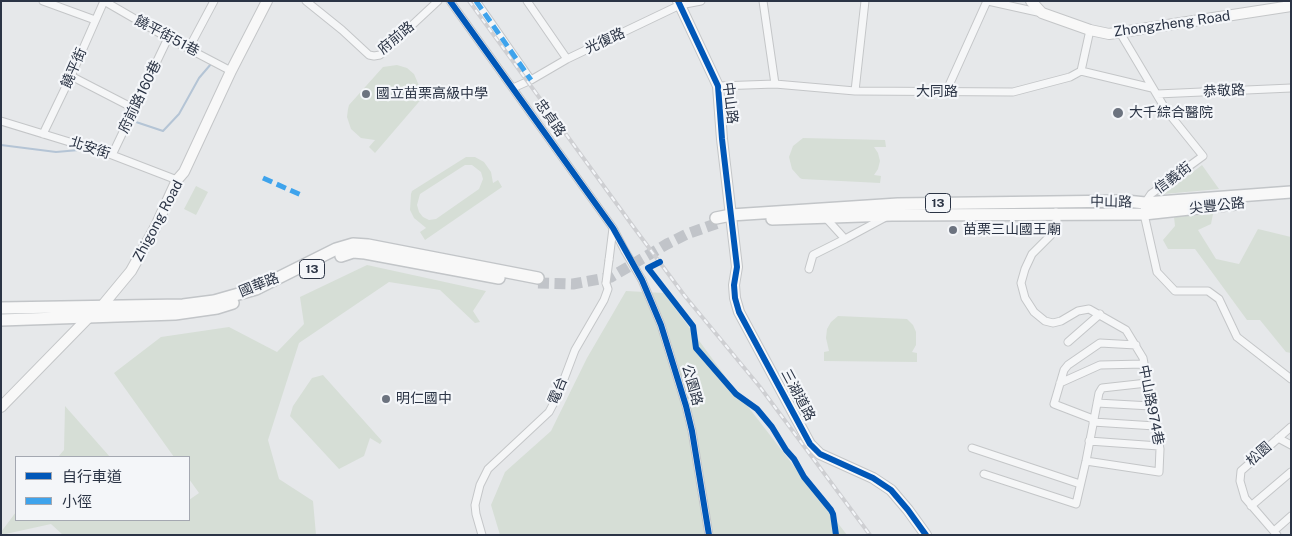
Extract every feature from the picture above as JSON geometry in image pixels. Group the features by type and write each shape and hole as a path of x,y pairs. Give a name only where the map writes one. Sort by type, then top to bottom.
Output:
{"main road":[{"name":"尖豐公路","path":"1144,208 1291,192"},
{"name":"尖豐公路","path":"1144,208 1291,198"},
{"name":"中山路","path":"731,217 1054,202 1126,201 1144,208"},
{"name":"中山路","path":"731,217 825,217 888,210 1057,214 1144,208"},
{"name":"13","path":"717,220 731,217"},
{"name":"國華路","path":"1,320 175,314 217,308 338,256 353,252 473,274 538,280"},
{"name":"國華路","path":"1,308 183,305 257,292"}],"street":[{"path":"43,1 95,20"},
{"name":"饒平街","path":"43,134 104,1"},
{"name":"饒平街51巷","path":"104,1 230,71"},
{"path":"189,48 214,1"},
{"name":"Zhigong Road","path":"1,407 102,306 131,271 178,180 184,172 230,71 267,1"},
{"name":"府前路","path":"306,1 370,55 374,56 380,55 438,1"},
{"name":"忠貞路","path":"450,1 613,228 625,251"},
{"path":"527,1 567,59"},
{"name":"光復路","path":"513,88 679,3 701,1"},
{"path":"763,1 775,84"},
{"path":"855,91 866,1"},
{"path":"946,92 988,1 1042,13"},
{"name":"Zhongzheng Road","path":"1031,1 1042,13 1090,30 1109,34 1291,6"},
{"path":"479,2 530,80"},
{"name":"中山路","path":"679,3 718,86 731,217"},
{"path":"1090,30 1081,71 1152,88"},
{"name":"信義街","path":"1119,31 1166,110 1203,156 1151,194 1144,208"},
{"name":"府前路160巷","path":"112,155 168,38"},
{"name":"大同路","path":"718,86 775,84 855,91 1013,92 1070,77 1081,71"},
{"path":"71,76 134,109"},
{"name":"恭敬路","path":"1156,94 1291,88"},
{"name":"北安街","path":"1,121 112,155 178,180"},
{"path":"1054,202 1057,214"},
{"path":"1144,208 1157,272 1175,291 1208,291 1219,299 1237,337 1291,379"},
{"path":"809,269 814,255 845,240 888,210"},
{"name":"中山路974巷","path":"1057,214 1057,221 1052,234 1032,254 1021,283 1025,298 1034,312 1045,321 1053,323 1061,321 1078,311 1089,310 1100,314 1126,330 1136,345 1144,364 1159,446 1159,472 1086,461"},
{"name":"三湖道路","path":"731,217 736,267 735,298 739,312 810,444 820,454 873,478 891,490 926,535"},
{"path":"825,217 845,240"},
{"name":"電台","path":"482,535 475,505 480,485 488,469 549,412 558,395 575,350 604,300 608,289 606,284 613,228"},
{"name":"公園路","path":"625,251 642,280 661,325 686,406 692,431 709,535"},
{"path":"1068,342 1100,314"},
{"path":"1136,345 1100,343 1094,346 1064,370 1054,404 1093,420 1155,426"},
{"path":"1060,383 1100,365 1144,364"},
{"path":"984,474 1076,504 1093,420 1102,388 1147,383"},
{"path":"1097,403 1151,406"},
{"name":"松園","path":"1275,533 1251,506 1242,492 1240,470 1291,427"},
{"path":"1278,438 1291,445"},
{"path":"1089,441 1159,446"},
{"path":"972,448 1080,484"},
{"path":"1251,506 1291,472"},
{"path":"1275,533 1291,516"}],"shaded area":[{"path":"397,65 407,68 414,74 420,88 424,84 430,89 375,153 369,147 375,140 361,138 351,129 347,117 349,105 383,67"},
{"path":"803,138 885,140 886,147 874,147 880,161 874,175 881,176 880,183 800,178 792,169 789,157 793,146"},
{"path":"466,157 475,157 484,162 491,172 493,183 498,180 502,187 425,240 420,232 426,228 414,218 410,210 412,191","holes":["465,165 472,165 481,172 483,179 479,189 436,219 429,220 423,217 417,205 420,194"]},
{"path":"1202,165 1219,189 1164,194"},
{"path":"196,186 208,192 196,215 184,209"},
{"path":"1213,214 1211,224 1198,230 1216,259 1239,264 1258,229 1291,237 1291,353 1286,352 1260,320 1247,320 1195,249 1168,249 1163,240 1175,226 1174,217"},
{"path":"367,265 486,291 473,311 480,322 475,323 440,290 389,282 299,343 268,440 279,479 313,501 316,535 63,535 51,524 1,535 1,532 15,513 15,521 190,521 190,499 199,493 190,480 190,456 173,456 114,373 161,337 229,327 277,352 304,324 300,297"},
{"path":"626,291 664,293 736,391 847,535 500,535 491,505 505,472 551,431 587,358"},
{"path":"838,316 907,319 913,325 916,332 916,345 912,352 917,353 917,362 824,361 824,352 829,351 826,338 827,329"},
{"path":"323,375 382,441 380,444 370,438 364,456 339,469 290,416 293,406 312,378"},
{"path":"65,406 109,456 59,456 64,450"}],"waterway":[{"path":"133,121 163,131 179,114 199,78 211,64"},
{"path":"1,145 56,152 79,150"}],"tunnel":[{"path":"538,283 573,284 611,277 667,244 687,234 718,223"}],"railway":[{"path":"469,1 684,295 760,387 870,535"}],"marked path":[{"path":"476,1 531,80"},
{"path":"263,178 301,195"}],"cycle path":[{"path":"450,1 613,228 642,280 661,325 686,406 692,431 709,535"},
{"path":"678,1 718,86 722,139 737,267 734,285 735,298 739,312 810,444 820,454 873,478 891,490 926,535"},
{"path":"660,262 648,268 693,326 696,348 736,394 757,409 772,427 804,477 831,510 836,535"}],"place":[{"name":"國立苗栗高級中學","path":"366,94"},
{"name":"大千綜合醫院","path":"1118,113"},
{"name":"苗栗三山國王廟","path":"953,230"},
{"name":"明仁國中","path":"386,399"}]}
